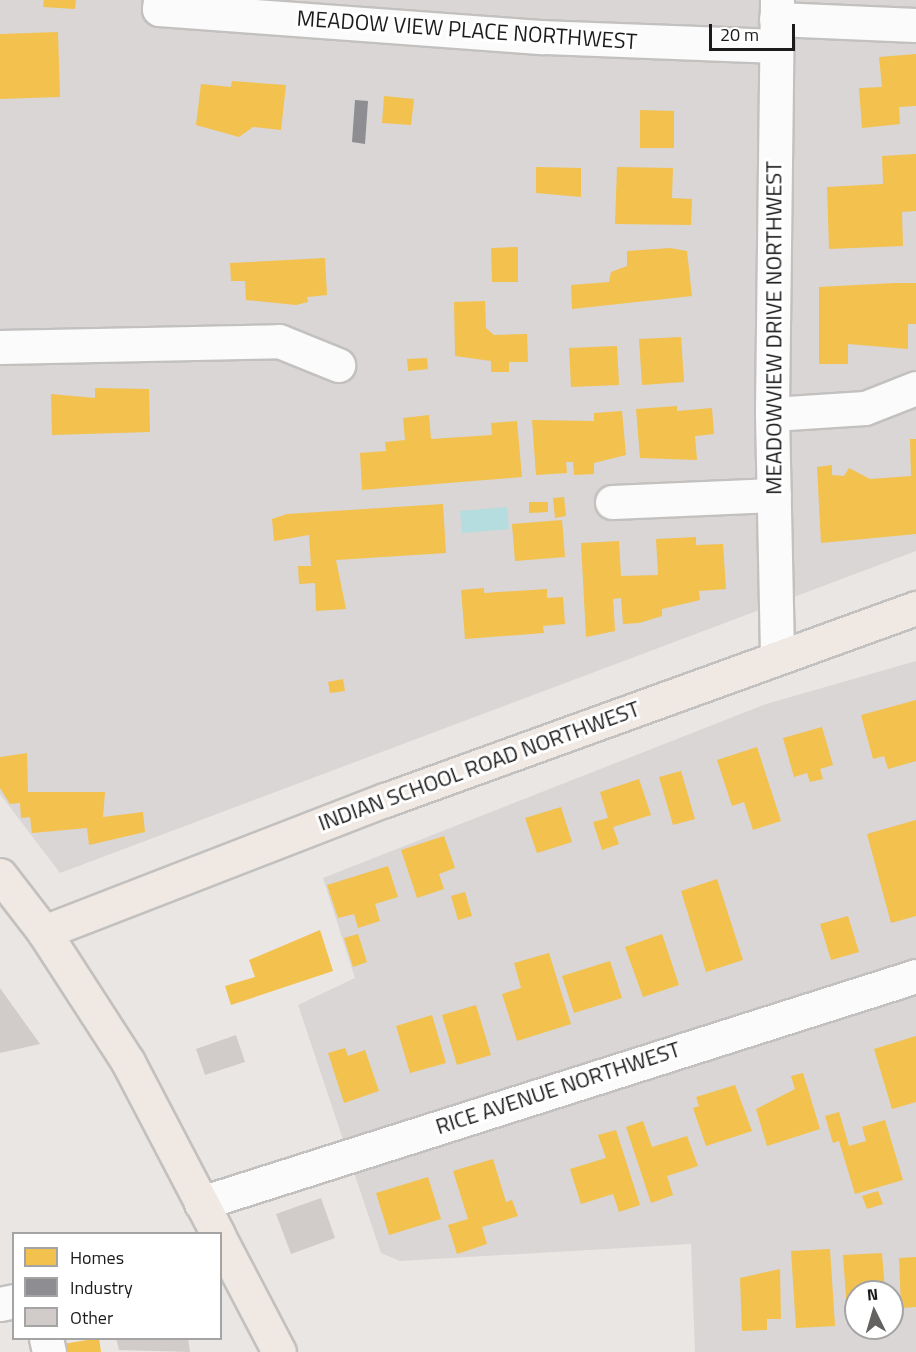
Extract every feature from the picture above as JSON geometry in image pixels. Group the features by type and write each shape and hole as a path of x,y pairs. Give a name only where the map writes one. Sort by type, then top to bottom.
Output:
{"main road":[{"name":"INDIAN SCHOOL ROAD NORTHWEST","path":"44,932 777,656 916,608"},
{"path":"0,875 44,932 128,1062 216,1232"},
{"path":"222,1245 279,1352"}],"street":[{"name":"MEADOW VIEW PLACE NORTHWEST","path":"160,4 543,37 776,22 916,25"},
{"name":"MEADOWVIEW DRIVE NORTHWEST","path":"776,22 772,414 777,656"},
{"path":"0,347 279,340 338,365"},
{"path":"772,414 865,408 916,388"},
{"path":"612,502 774,495"},
{"name":"RICE AVENUE NORTHWEST","path":"201,1203 916,976"}],"shaded area":[{"path":"0,0 916,0 916,551 60,873 0,794"},
{"path":"916,661 916,1352 695,1352 691,1244 400,1261 381,1253 298,1005 355,978 323,878 766,704"}],"water":[{"path":"507,507 509,529 462,533 460,511"}],"building: Homes":[{"path":"44,0 76,0 75,9 43,7"},
{"path":"58,32 60,97 0,99 0,34"},
{"path":"916,54 916,106 899,107 900,124 862,128 859,88 882,87 879,57"},
{"path":"232,81 286,85 281,130 253,127 239,137 196,125 201,84 231,87"},
{"path":"384,96 414,99 411,125 382,123"},
{"path":"640,110 674,111 674,148 640,148"},
{"path":"916,154 916,211 902,212 903,246 829,249 827,187 883,184 882,156"},
{"path":"536,167 581,168 581,197 536,193"},
{"path":"617,167 673,168 672,198 692,199 691,225 615,224"},
{"path":"518,247 518,282 492,282 491,248"},
{"path":"670,248 687,251 692,296 572,309 571,285 609,282 611,272 627,266 627,251"},
{"path":"325,258 327,295 307,297 308,302 296,305 246,300 245,281 231,281 230,263"},
{"path":"916,283 916,324 908,324 908,349 848,344 848,364 819,364 819,287"},
{"path":"485,301 486,328 494,335 527,334 528,362 509,362 509,372 491,372 491,361 455,356 454,302"},
{"path":"681,337 684,382 642,385 639,339"},
{"path":"617,346 619,385 571,387 569,348"},
{"path":"427,358 428,369 408,371 407,359"},
{"path":"95,388 149,389 150,432 52,435 51,394 95,398"},
{"path":"677,406 677,411 712,408 714,434 695,436 697,460 640,458 636,409"},
{"path":"622,411 626,455 594,463 594,474 574,475 573,462 566,462 567,473 536,475 532,420 594,421 594,413"},
{"path":"429,415 431,439 492,435 491,423 517,421 522,477 362,490 360,453 386,451 385,442 405,440 403,418"},
{"path":"910,439 916,439 916,534 821,543 817,467 832,465 832,475 844,476 849,468 870,479 911,476"},
{"path":"564,497 566,516 555,518 553,498"},
{"path":"529,502 548,502 548,512 529,513"},
{"path":"443,504 446,553 336,560 346,609 316,611 315,583 299,584 298,566 311,566 309,535 274,541 272,519 287,514"},
{"path":"562,520 565,557 515,561 512,524"},
{"path":"696,537 696,545 723,544 726,589 699,591 700,600 662,609 662,616 639,623 623,624 621,598 613,599 615,631 586,637 581,543 619,541 621,576 658,575 656,539"},
{"path":"484,588 484,593 547,589 547,598 563,597 565,624 543,626 544,633 465,639 461,590"},
{"path":"343,679 345,691 330,693 328,682"},
{"path":"916,700 916,761 888,769 884,756 873,759 861,715"},
{"path":"822,727 833,765 820,769 823,779 810,782 807,773 794,777 783,738"},
{"path":"757,747 781,821 753,830 744,802 732,806 717,760"},
{"path":"27,753 28,792 105,792 103,817 143,812 145,832 89,845 87,828 32,833 30,817 21,818 20,803 10,804 0,788 0,757"},
{"path":"681,771 695,819 673,825 659,777"},
{"path":"639,779 651,815 613,827 619,844 602,850 593,822 608,818 600,792"},
{"path":"561,807 572,842 537,853 525,818"},
{"path":"916,820 916,916 891,923 867,834"},
{"path":"444,836 455,868 439,874 444,889 417,898 401,850"},
{"path":"388,866 398,897 375,904 380,921 358,928 354,914 338,918 327,885"},
{"path":"717,879 743,960 706,972 681,891"},
{"path":"465,892 472,916 458,920 451,896"},
{"path":"848,916 859,952 831,960 820,924"},
{"path":"320,930 333,971 231,1005 225,986 255,977 249,960"},
{"path":"358,934 367,962 353,967 344,938"},
{"path":"662,934 679,985 643,997 625,947"},
{"path":"549,953 571,1024 517,1041 502,994 521,988 514,963"},
{"path":"610,961 622,998 574,1013 562,976"},
{"path":"476,1005 491,1055 457,1065 442,1015"},
{"path":"432,1015 446,1063 410,1073 396,1026"},
{"path":"916,1036 916,1102 892,1109 874,1049"},
{"path":"345,1048 348,1056 365,1050 379,1091 344,1103 328,1053"},
{"path":"803,1073 820,1129 767,1146 756,1109 795,1089 791,1076"},
{"path":"735,1085 752,1131 706,1146 693,1108 699,1106 696,1097"},
{"path":"839,1112 849,1146 866,1141 862,1127 885,1120 903,1180 855,1194 839,1141 833,1143 825,1116"},
{"path":"643,1121 652,1147 687,1136 698,1166 667,1176 673,1195 651,1203 626,1127"},
{"path":"616,1130 640,1205 619,1212 613,1194 581,1204 570,1169 606,1158 598,1135"},
{"path":"493,1159 506,1202 512,1200 518,1216 482,1227 487,1244 457,1254 448,1225 468,1219 453,1171"},
{"path":"428,1177 441,1219 389,1235 376,1193"},
{"path":"878,1191 883,1204 867,1209 862,1196"},
{"path":"830,1249 835,1326 796,1328 791,1251"},
{"path":"882,1253 884,1280 845,1280 843,1255"},
{"path":"916,1257 916,1307 904,1308 904,1280 900,1280 899,1258"},
{"path":"780,1269 781,1319 767,1319 767,1330 742,1331 740,1278"},
{"path":"99,1340 101,1352 58,1352 57,1345"}],"building: Industry":[{"path":"355,100 368,101 365,144 352,142"}],"building: Other":[{"path":"0,988 40,1044 0,1053"},
{"path":"236,1035 245,1062 205,1075 196,1049"},
{"path":"321,1198 335,1238 291,1254 276,1214"},
{"path":"116,1340 188,1340 190,1352 119,1350"}]}
